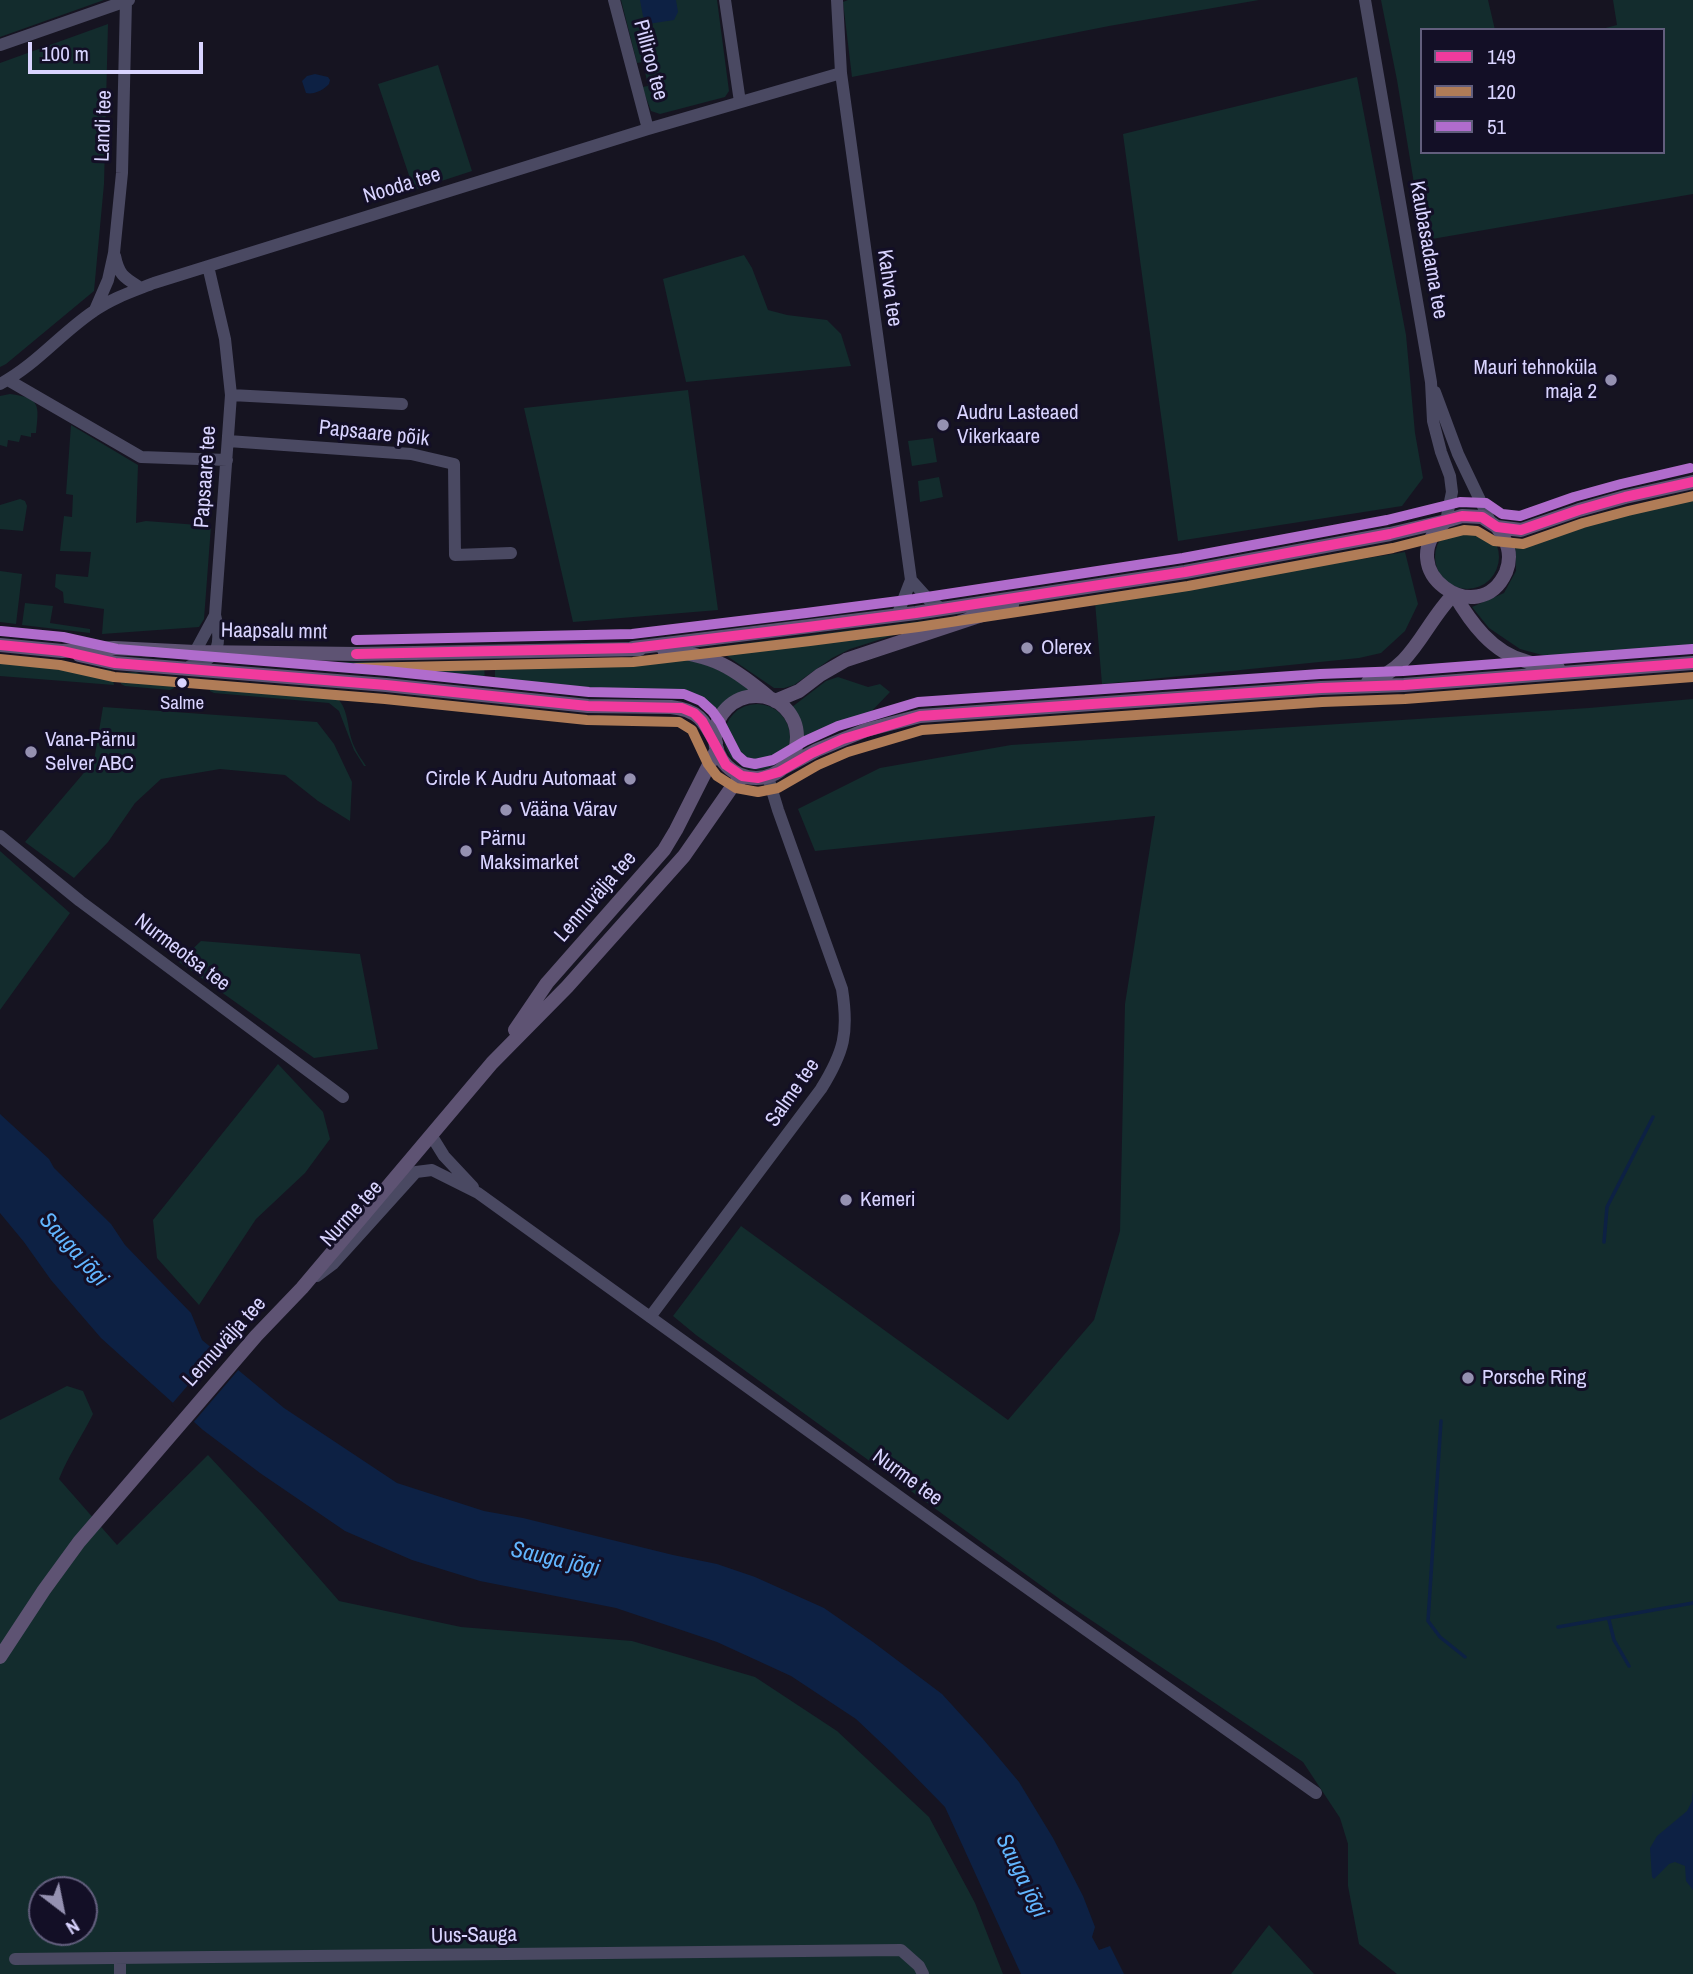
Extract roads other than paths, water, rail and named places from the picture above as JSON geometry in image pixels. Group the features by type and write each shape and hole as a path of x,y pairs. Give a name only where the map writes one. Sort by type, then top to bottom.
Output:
{"main road":[{"path":"633,648 897,616 1185,572 1447,522 1462,516 1473,515 1493,524 1521,530 1591,506 1693,482"},
{"path":"1447,522 1429,544 1428,561 1439,585 1454,594 1468,597 1491,590 1503,578 1508,566 1509,554 1505,538 1493,524"},
{"path":"716,746 718,722 731,705 743,699 752,696 773,700 799,691 846,660 1047,593"},
{"path":"1454,594 1471,622 1497,648 1523,661 1574,672"},
{"path":"1350,687 1377,679 1398,666 1454,594"},
{"name":"Haapsalu mnt","path":"0,645 62,650 114,648 195,652 418,654 633,648"},
{"path":"633,648 682,652 714,659 742,675 789,712 797,735 795,750 783,768"},
{"path":"62,650 115,663 386,685 588,706 682,708 702,719 726,765 744,776 754,778 768,777 817,750 866,730 920,716 1404,685 1693,663"},
{"name":"Lennuvälja tee","path":"492,1063 547,984 664,849 676,830 716,746"},
{"name":"Lennuvälja tee","path":"0,1657 79,1542 256,1336 302,1288 492,1063 567,987 684,856 732,787 744,776"}],"street":[{"path":"0,45 127,0"},
{"name":"Landi tee","path":"94,310 108,280 114,253 121,173 127,0"},
{"name":"Pilliroo tee","path":"614,0 648,129"},
{"path":"726,0 740,102"},
{"name":"Kahva tee","path":"837,0 841,74 911,580 897,616"},
{"name":"Kaubasadama tee","path":"1365,0 1431,382 1433,421 1450,476 1452,492 1447,522"},
{"name":"Nooda tee","path":"4,382 16,377 94,310 141,288 648,129 841,74"},
{"path":"114,253 122,275 141,288"},
{"name":"Papsaare tee","path":"208,266 225,340 231,394 215,615 219,630 215,652"},
{"path":"4,382 141,457 227,460"},
{"name":"Kaubasadama tee","path":"1431,382 1458,454 1493,524"},
{"path":"231,394 402,404"},
{"name":"Papsaare põik","path":"228,441 411,454 454,464 456,555 511,553"},
{"path":"911,580 929,600 942,609"},
{"path":"195,652 215,615"},
{"path":"182,668 204,663 215,652"},
{"name":"Salme tee","path":"650,1317 821,1089 838,1061 845,1039 846,1013 842,989 768,777"},
{"name":"Nurmeotsa tee","path":"0,836 91,909 343,1097"},
{"name":"Nurme tee","path":"431,1135 444,1156 478,1193"},
{"path":"421,1147 432,1170"},
{"name":"Nurme tee","path":"302,1288 333,1264 416,1172 432,1170 478,1193 1316,1793"},
{"name":"Uus-Sauga","path":"15,1959 901,1950 919,1966 923,1974"},
{"path":"120,1959 120,1974"}],"water":[{"path":"640,0 676,0 678,12 674,20 648,24 643,16"},
{"path":"315,74 328,77 329,84 318,92 306,93 302,81"},
{"name":"Sauga jõgi","path":"0,1114 49,1159 54,1168 111,1224 125,1245 191,1313 202,1340 284,1408 397,1483 484,1511 717,1564 755,1577 824,1608 942,1694 1019,1782 1053,1838 1083,1896 1095,1927 1092,1937 1099,1950 1110,1946 1124,1974 1021,1974 945,1807 856,1719 791,1676 717,1642 616,1608 480,1581 412,1560 345,1531 203,1430 101,1338 51,1280 0,1213"},
{"path":"1693,1791 1693,1890 1686,1881 1685,1866 1675,1862 1669,1864 1654,1879 1650,1848 1657,1836 1687,1811"}],"waterway":[{"path":"1604,1242 1607,1207 1653,1117"},
{"path":"1441,1421 1428,1621 1440,1637 1465,1657"},
{"path":"1558,1627 1693,1603"},
{"path":"1609,1620 1614,1640 1629,1666"}],"place":[{"name":"Mauri tehnoküla maja 2","path":"1611,380"},
{"name":"Audru Lasteaed Vikerkaare","path":"943,425"},
{"name":"Olerex","path":"1027,648"},
{"name":"Salme","path":"182,683"},
{"name":"Vana-Pärnu Selver ABC","path":"31,752"},
{"name":"Circle K Audru Automaat","path":"630,779"},
{"name":"Vääna Värav","path":"506,810"},
{"name":"Pärnu Maksimarket","path":"466,851"},
{"name":"Kemeri","path":"846,1200"},
{"name":"Porsche Ring","path":"1468,1378"}]}
